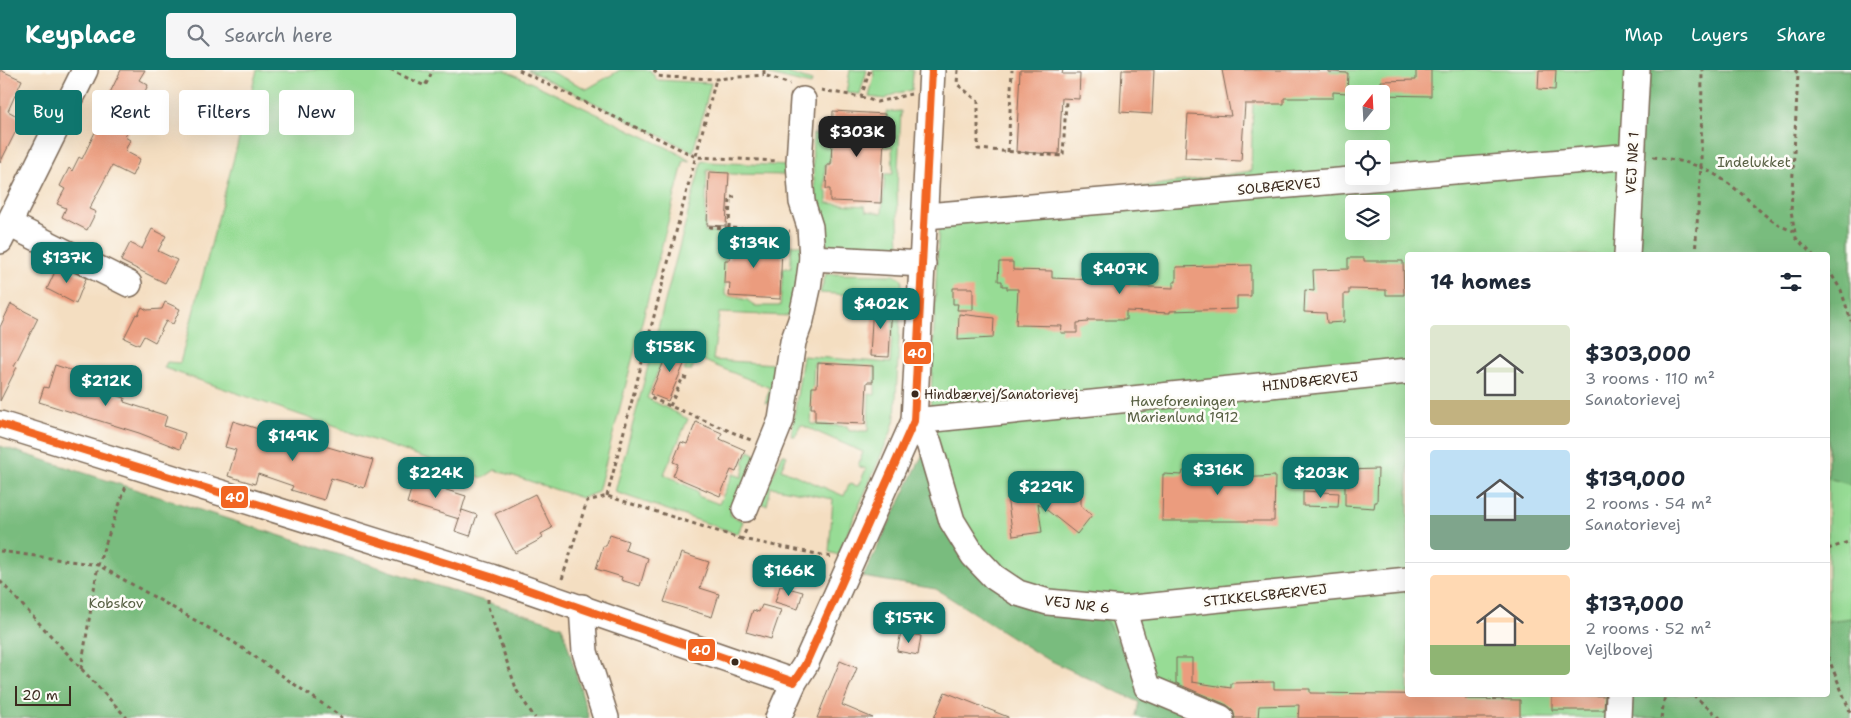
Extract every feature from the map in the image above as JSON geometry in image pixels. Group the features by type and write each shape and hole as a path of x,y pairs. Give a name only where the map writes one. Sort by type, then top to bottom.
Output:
{"street":[{"path":"85,70 4,233 129,284"},
{"name":"VEJ NR 1","path":"1628,252 1637,70"},
{"path":"778,718 794,682 805,666 914,421 932,80"},
{"path":"746,517 781,420 793,342 801,320 812,258 810,232 802,202 799,162 803,100"},
{"name":"SOLBÆRVEJ","path":"926,216 1632,156"},
{"path":"812,258 923,264"},
{"name":"HINDBÆRVEJ","path":"914,421 1405,371"},
{"name":"VEJ NR 6","path":"914,421 929,443 952,521 973,555 994,577 1018,593 1048,602 1123,609 1147,687 1221,718"},
{"path":"0,424 556,598 794,682"},
{"name":"STIKKELSBÆRVEJ","path":"1123,609 1405,580"},
{"path":"582,607 585,652 606,718"},
{"path":"1618,697 1618,718"}],"path":[{"path":"390,70 425,86 433,70"},
{"path":"519,70 696,157 799,162"},
{"path":"654,70 658,76 664,77 716,79 764,76"},
{"path":"958,70 957,84 978,101 978,149 1063,156 1066,101"},
{"path":"1008,152 1012,70"},
{"path":"1695,252 1701,165 1702,70"},
{"path":"1796,70 1798,74 1791,211 1796,238 1810,252"},
{"path":"608,496 716,79"},
{"path":"861,97 877,102 932,80"},
{"path":"1632,156 1669,159 1701,165 1738,191 1783,228 1795,231"},
{"path":"729,228 730,197 737,197"},
{"path":"709,227 810,232"},
{"path":"1830,272 1842,290 1851,321"},
{"path":"670,406 683,377 690,380"},
{"path":"651,398 770,448"},
{"path":"81,669 98,565 133,466"},
{"path":"556,598 586,501 608,496 742,539 852,561"},
{"path":"742,539 746,517"},
{"path":"1830,548 1851,541"},
{"path":"0,552 98,565 235,643 343,718"},
{"path":"491,577 488,607 517,691 535,718"},
{"path":"0,581 127,718"},
{"path":"1830,662 1851,714"},
{"path":"1661,718 1665,697"},
{"path":"1695,697 1720,718"}],"green space":[{"path":"257,70 505,70 674,151 690,161 684,160 598,492 582,498 495,470 483,478 164,368 167,362 180,363 240,135 269,135 269,90 252,90"},
{"path":"528,70 547,70 587,89 620,70 650,70 657,80 711,83 693,152"},
{"path":"768,70 787,70 787,73 812,81 811,85 770,75"},
{"path":"850,70 867,70 860,94 846,93"},
{"path":"873,70 913,70 912,90 897,93 885,99 869,97 874,76"},
{"name":"Haveforeningen Marienlund 1912","path":"1254,70 1642,70 1637,252 1405,252 1405,697 1830,697 1830,252 1825,252 1643,70 1851,70 1851,718 1207,718 977,574 930,418 939,217 1251,171"},
{"name":"Indelukket","path":"1642,70 1851,70 1851,485 1830,479 1830,252 1637,252"},
{"path":"901,111 897,187 899,251 827,245 815,190 813,134 835,135 852,141 831,141 830,163 825,164 827,203 865,206 866,211 882,213 885,174 893,174 892,147 863,147 860,134 886,134 886,112"},
{"path":"702,160 787,166 788,175 732,174 707,170 705,232 727,232 725,295 747,300 755,306 780,306 783,268 791,268 791,245 802,245 791,316 719,313 713,360 775,364 778,350 781,351 775,400 765,403 770,388 697,358 691,371 684,371 691,353 669,344 647,398 688,419 664,474 697,491 698,496 719,504 733,474 742,477 745,465 743,462 749,451 759,456 730,515 743,521 738,534 615,492"},
{"path":"826,274 893,275 902,279 895,418 891,432 838,555 829,552 833,499 771,487 767,505 759,504 783,454 787,456 781,469 844,496 849,484 858,486 866,469 858,466 863,452 801,425 795,436 791,436 803,356 890,363 894,303 868,301 868,296 820,293","holes":["814,363 875,367 875,395 869,394 868,431 849,431 847,426 811,424"]},
{"name":"Kobskov","path":"0,446 562,626 589,718 0,718"},
{"path":"925,450 977,574 1105,618 1143,688 1207,718 1140,718 1136,716 1139,702 1043,657 936,589 863,577"},
{"path":"1851,618 1851,718 1624,718 1624,697 1830,697 1830,621"}],"building":[{"path":"0,70 22,80 17,90 15,90 15,96 8,111 15,115 15,133 0,163"},
{"path":"121,70 145,70 139,80 148,85 146,90 111,90"},
{"path":"1020,70 1063,70 1062,74 1080,74 1079,99 1062,98 1059,154 1016,152"},
{"path":"1122,70 1154,70 1152,114 1120,112"},
{"path":"1222,70 1329,70 1329,72 1348,73 1345,93 1333,92 1333,98 1284,98 1284,104 1245,104 1241,161 1185,158 1188,114 1231,116"},
{"path":"1416,70 1431,70 1431,96 1390,95 1390,85 1381,85 1381,81 1416,80"},
{"path":"1539,70 1556,70 1555,90 1538,89"},
{"path":"833,111 885,114 881,203 830,201 830,189 826,189 827,165 831,165"},
{"path":"94,135 126,135 125,137 130,140 125,151 140,159 132,176 112,166 89,209 96,212 87,230 62,217 66,208 57,204 65,189 60,186 69,168 72,171 79,157 82,159"},
{"path":"709,172 729,173 726,226 707,225"},
{"path":"152,229 166,236 158,251 177,260 165,283 121,261 130,243 142,249"},
{"path":"731,237 759,238 758,243 782,245 780,299 729,296 730,283 724,283 725,260 730,260"},
{"path":"1348,258 1364,258 1364,261 1403,261 1404,295 1386,295 1386,290 1349,289 1349,294 1344,294 1344,322 1327,323 1326,313 1304,312 1305,290 1314,291 1313,270 1348,269"},
{"path":"999,262 1013,262 1013,270 1052,271 1052,278 1115,281 1115,268 1130,268 1130,286 1173,288 1173,282 1176,282 1176,267 1251,265 1251,296 1237,296 1237,309 1170,311 1170,313 1126,311 1126,320 1088,320 1088,322 1077,323 1077,333 1061,333 1062,326 1016,325 1018,289 1007,289 1007,286 1002,286 1002,281 998,281"},
{"path":"58,265 86,278 76,304 47,289"},
{"path":"953,288 973,288 973,310 957,310 958,304 953,304"},
{"path":"165,302 180,309 173,324 166,321 155,342 144,336 139,345 124,338 136,314 138,315 142,307 147,310 162,309"},
{"path":"873,303 892,304 889,357 870,356"},
{"path":"11,304 38,318 14,366 17,367 0,401 0,327"},
{"path":"959,314 994,318 993,338 958,340"},
{"path":"671,345 689,353 668,401 650,394"},
{"path":"818,363 873,366 873,382 867,382 865,424 815,422 815,408 811,408 812,387 817,387"},
{"path":"55,365 79,373 77,378 92,382 90,387 125,398 124,402 167,416 164,426 185,433 180,449 139,433 39,402 44,387 48,388"},
{"path":"233,421 306,444 307,441 373,460 364,488 331,478 324,500 291,490 293,486 258,474 255,484 228,476 236,450 225,447"},
{"path":"696,422 722,433 720,439 745,450 736,472 731,470 720,496 673,476 678,464 673,462 681,442 687,444"},
{"path":"1198,465 1241,466 1241,478 1275,476 1274,521 1162,521 1163,474 1182,475 1183,471 1198,473"},
{"path":"1378,469 1377,502 1375,502 1374,508 1345,506 1345,470"},
{"path":"414,480 466,496 459,519 407,503"},
{"path":"1303,491 1339,493 1338,507 1303,506"},
{"path":"535,494 552,528 541,534 543,538 515,553 495,514"},
{"path":"1081,496 1081,506 1092,515 1077,534 1038,503 1042,532 1013,536 1007,497"},
{"path":"462,510 477,515 470,536 455,531"},
{"path":"610,535 628,541 625,550 648,558 640,586 621,580 622,577 596,569 603,546 606,546"},
{"path":"681,553 709,562 700,588 719,594 712,617 664,602"},
{"path":"780,586 803,592 798,609 775,602"},
{"path":"762,605 781,610 771,639 746,632 753,610 759,612"},
{"path":"901,632 921,636 918,655 897,651"},
{"path":"1176,658 1192,658 1192,682 1231,688 1231,683 1274,682 1274,689 1310,689 1310,693 1405,694 1405,697 1465,697 1465,699 1520,700 1520,718 1298,718 1299,705 1259,706 1258,718 1235,718 1233,710 1227,705 1176,683"},
{"path":"840,661 857,668 842,705 873,718 817,718"},
{"path":"945,692 1008,717 1008,718 934,718"},
{"path":"1552,697 1605,697 1604,710 1552,710"}],"transit line":[{"name":"40","path":"0,424 491,577 794,682 805,665 914,421 932,70"}],"place":[{"name":"Hindbærvej/Sanatorievej","path":"915,394"}]}
